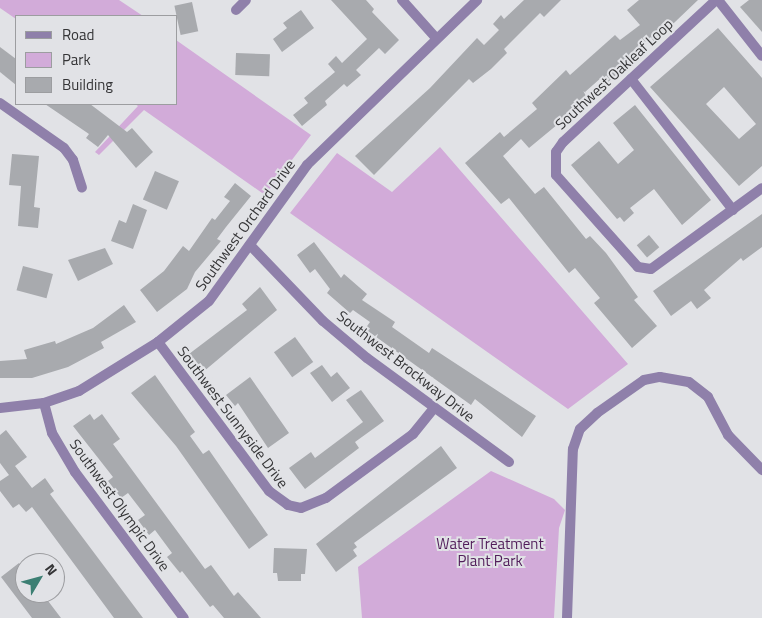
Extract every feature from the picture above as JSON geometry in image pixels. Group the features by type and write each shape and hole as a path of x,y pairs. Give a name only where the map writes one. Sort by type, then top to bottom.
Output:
{"street":[{"path":"236,10 246,0"},
{"path":"402,0 436,38"},
{"name":"Southwest Orchard Drive","path":"0,408 44,403 86,387 158,342 208,301 307,164 477,0"},
{"path":"716,0 762,56"},
{"name":"Southwest Oakleaf Loop","path":"716,0 556,152 554,164 562,184 638,267 651,269 762,188"},
{"path":"631,79 733,210"},
{"path":"0,103 64,148 73,160 82,188"},
{"name":"Southwest Brockway Drive","path":"250,245 323,321 433,409 509,462"},
{"name":"Southwest Sunnyside Drive","path":"158,342 269,492 288,505 301,508 326,498 413,434 433,409"},
{"path":"566,618 573,449 580,429 597,412 644,380 671,378 689,382 708,397 728,435 762,470"},
{"name":"Southwest Olympic Drive","path":"44,403 52,433 75,472 184,618"}],"green space":[{"path":"0,0 119,0 142,15 15,15 15,18 0,8"},
{"path":"178,41 311,135 265,195 144,110 99,155 95,152 138,106 136,105 178,105"},
{"path":"440,147 628,364 568,409 290,213 337,153 392,192"},
{"name":"Water Treatment Plant Park","path":"491,471 554,499 565,510 559,528 554,618 362,618 358,567"}],"building":[{"path":"331,0 366,0 374,9 372,12 399,40 385,54 379,48 356,70 361,75 347,87 344,84 325,101 327,105 302,126 293,115 308,103 304,98 335,72 328,64 336,56 342,63 367,39"},
{"path":"524,0 561,0 544,17 540,13 504,49 507,53 491,69 473,83 469,79 374,175 355,156 430,88 477,38 484,45 499,30 493,24 501,15 504,19"},
{"path":"639,0 698,0 654,42 651,37 631,53 635,58 607,83 602,77 585,92 592,100 583,108 581,105 529,148 521,139 503,156 535,194 544,187 586,239 590,236 606,253 638,297 634,300 657,326 632,348 594,303 600,298 575,268 569,273 509,198 501,204 465,163 500,132 504,137 537,109 532,103 566,70 570,75 615,35 620,40 640,25 627,10"},
{"path":"749,0 762,0 762,32 740,7"},
{"path":"192,2 198,31 181,35 178,15 176,15 174,6"},
{"path":"301,10 314,28 282,52 273,39 287,28 283,23"},
{"path":"718,28 762,78 762,166 739,186 650,87","holes":["724,87 756,124 739,139 706,104"]},
{"path":"0,47 15,58 15,84 0,72"},
{"path":"236,53 270,54 269,76 235,75"},
{"path":"46,105 91,105 127,132 132,128 153,152 136,168 108,135 98,147 86,138 89,134"},
{"path":"635,105 711,200 682,225 654,189 630,208 634,213 624,222 620,217 617,219 571,165 599,141 618,164 634,150 613,123"},
{"path":"12,154 39,156 34,207 40,208 38,228 18,226 21,186 9,185"},
{"path":"155,171 179,181 167,210 143,200"},
{"path":"235,183 251,196 217,239 221,241 195,272 187,289 157,312 140,290 164,271 183,246 189,251 212,218 215,220 230,201 224,197"},
{"path":"133,204 147,210 133,249 111,241 119,220 126,223"},
{"path":"762,214 762,247 743,261 741,258 704,290 711,298 697,309 691,301 671,316 653,291"},
{"path":"649,235 659,247 647,258 637,245"},
{"path":"314,242 341,278 344,274 367,294 362,300 395,322 392,327 429,353 432,348 536,416 522,437 475,399 471,405 365,329 370,322 353,310 350,313 327,293 330,289 315,269 310,273 297,255"},
{"path":"105,248 113,264 78,281 68,260"},
{"path":"23,266 53,274 46,298 17,290"},
{"path":"260,287 277,310 203,372 189,354 247,310 242,304"},
{"path":"124,305 136,322 101,342 104,348 68,367 32,378 0,378 0,361 27,359 24,350 55,341 56,344 93,328"},
{"path":"295,337 313,362 292,377 274,352"},
{"path":"322,365 331,377 337,372 350,388 332,402 310,373"},
{"path":"155,375 195,432 190,436 203,454 209,450 268,535 249,549 176,446 131,393"},
{"path":"250,377 289,433 268,448 238,403 235,406 226,395"},
{"path":"361,390 384,421 355,442 359,448 305,489 289,468 311,452 315,458 363,422 346,400"},
{"path":"90,414 94,420 102,414 120,439 113,444 205,569 211,565 234,596 238,592 261,618 224,618 213,605 210,607 182,571 180,573 167,557 172,553 155,530 149,535 138,520 145,515 128,493 121,498 108,481 113,477 73,426"},
{"path":"6,430 27,457 15,466 32,488 45,478 54,491 50,494 143,618 114,618 32,507 26,512 19,504 13,508 0,491 0,481 9,475 0,463 0,435"},
{"path":"441,446 457,468 354,543 357,547 353,550 357,556 336,572 316,544"},
{"path":"274,548 307,549 305,574 301,574 301,581 278,581 277,573 273,573"},
{"path":"15,566 15,596 1,577"},
{"path":"21,603 50,603 61,618 32,618"}]}
